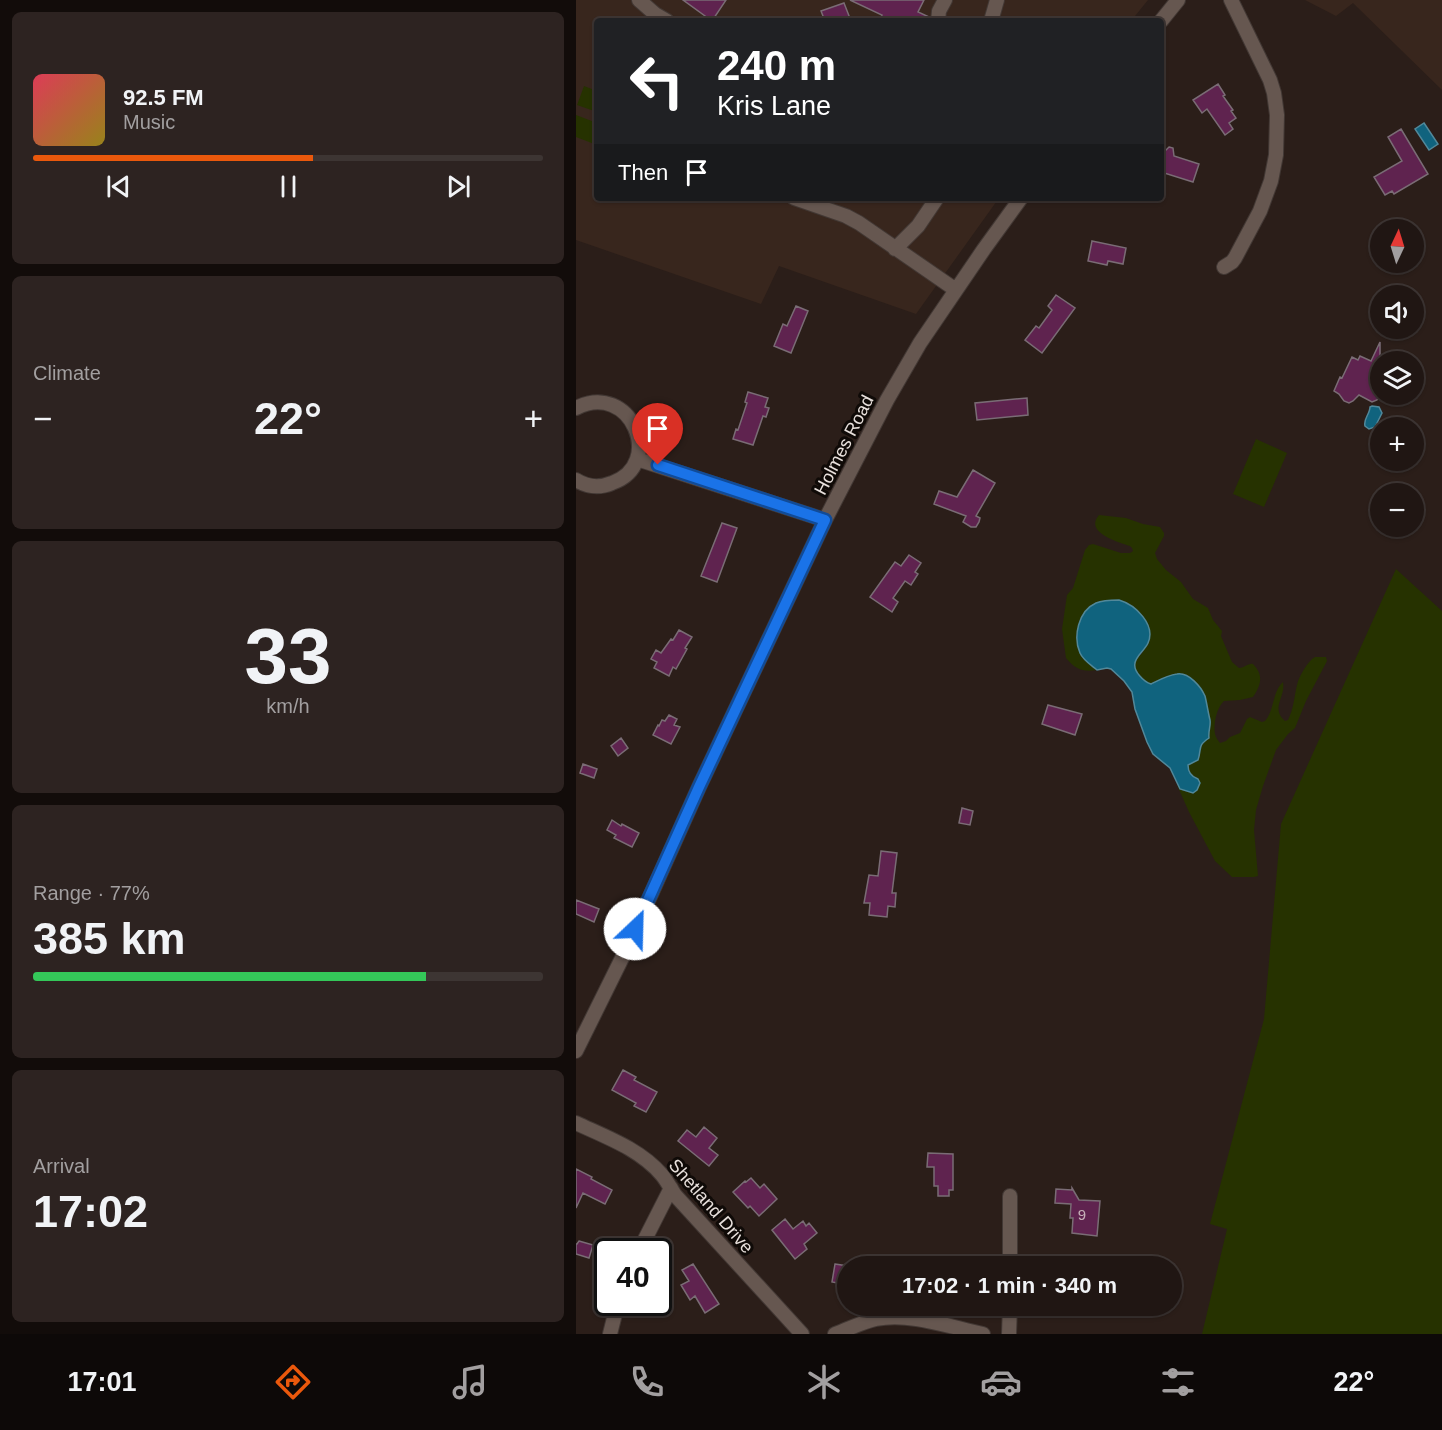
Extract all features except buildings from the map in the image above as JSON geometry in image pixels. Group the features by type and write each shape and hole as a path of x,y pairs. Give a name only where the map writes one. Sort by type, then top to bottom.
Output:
{"street":[{"path":"639,0 662,18"},
{"path":"938,18 945,0"},
{"path":"991,18 997,0"},
{"path":"1163,18 1178,0"},
{"path":"1224,267 1232,262 1238,253 1264,203 1274,170 1277,140 1276,103 1272,86 1231,0"},
{"path":"803,201 859,223 956,290"},
{"path":"895,249 918,226 935,201"},
{"name":"Holmes Road","path":"576,1051 627,948 699,787 825,520 909,360 1019,201"},
{"path":"576,408 589,403 604,402 618,408 624,411 633,422 639,437 637,459 629,472 616,482 594,486 576,480"},
{"path":"637,459 825,520"},
{"name":"Shetland Drive","path":"576,1123 627,1147 655,1169 675,1195 802,1334"},
{"path":"645,1238 670,1188"},
{"path":"1010,1196 1010,1256"},
{"path":"610,1334 614,1316"},
{"path":"1010,1316 1010,1334"},
{"path":"836,1334 873,1319 895,1317 922,1320 983,1334"}],"shaded area":[{"path":"576,0 1148,0 1133,18 594,18 594,201 997,201 916,314 779,266 761,304 576,240"},
{"path":"1305,0 1442,0 1442,90 1353,3 1336,16"}],"green space":[{"path":"584,86 594,90 594,111 577,105"},
{"path":"576,115 594,122 594,144 576,137"},
{"path":"1256,439 1287,453 1264,507 1233,494"},
{"path":"1099,515 1126,518 1160,527 1164,536 1155,553 1157,559 1181,582 1193,599 1208,608 1213,620 1222,631 1221,636 1232,662 1239,668 1253,664 1259,672 1259,684 1253,697 1224,701 1219,707 1215,730 1220,743 1240,733 1250,717 1265,721 1279,686 1283,682 1279,712 1285,721 1288,720 1303,671 1315,657 1326,657 1327,661 1295,728 1276,750 1263,786 1256,810 1254,830 1258,876 1232,877 1215,861 1177,785 1184,791 1193,793 1193,777 1188,770 1188,765 1200,756 1200,746 1210,726 1176,674 1151,684 1142,679 1137,672 1135,662 1144,647 1146,621 1128,603 1119,600 1081,620 1076,637 1090,664 1097,670 1080,669 1066,658 1062,629 1067,595 1073,588 1085,550 1093,544 1121,553 1133,551 1130,546 1111,539 1099,531 1095,521"},
{"path":"1396,569 1442,611 1442,1334 1202,1334 1227,1229 1210,1224 1264,1019 1281,824"}],"water":[{"path":"1424,123 1438,144 1429,150 1415,129"},
{"path":"1370,407 1379,407 1382,413 1380,417 1370,417 1369,429 1365,426 1365,421"},
{"path":"1119,600 1138,611 1149,629 1148,643 1135,663 1140,676 1151,684 1174,675 1186,675 1198,685 1205,696 1210,720 1209,738 1201,745 1198,760 1188,765 1191,774 1200,783 1193,793 1180,789 1170,768 1153,754 1135,709 1132,692 1124,681 1111,669 1097,670 1080,653 1077,632 1085,612 1099,602"}],"route":[{"path":"635,929 825,520 658,465"}]}
